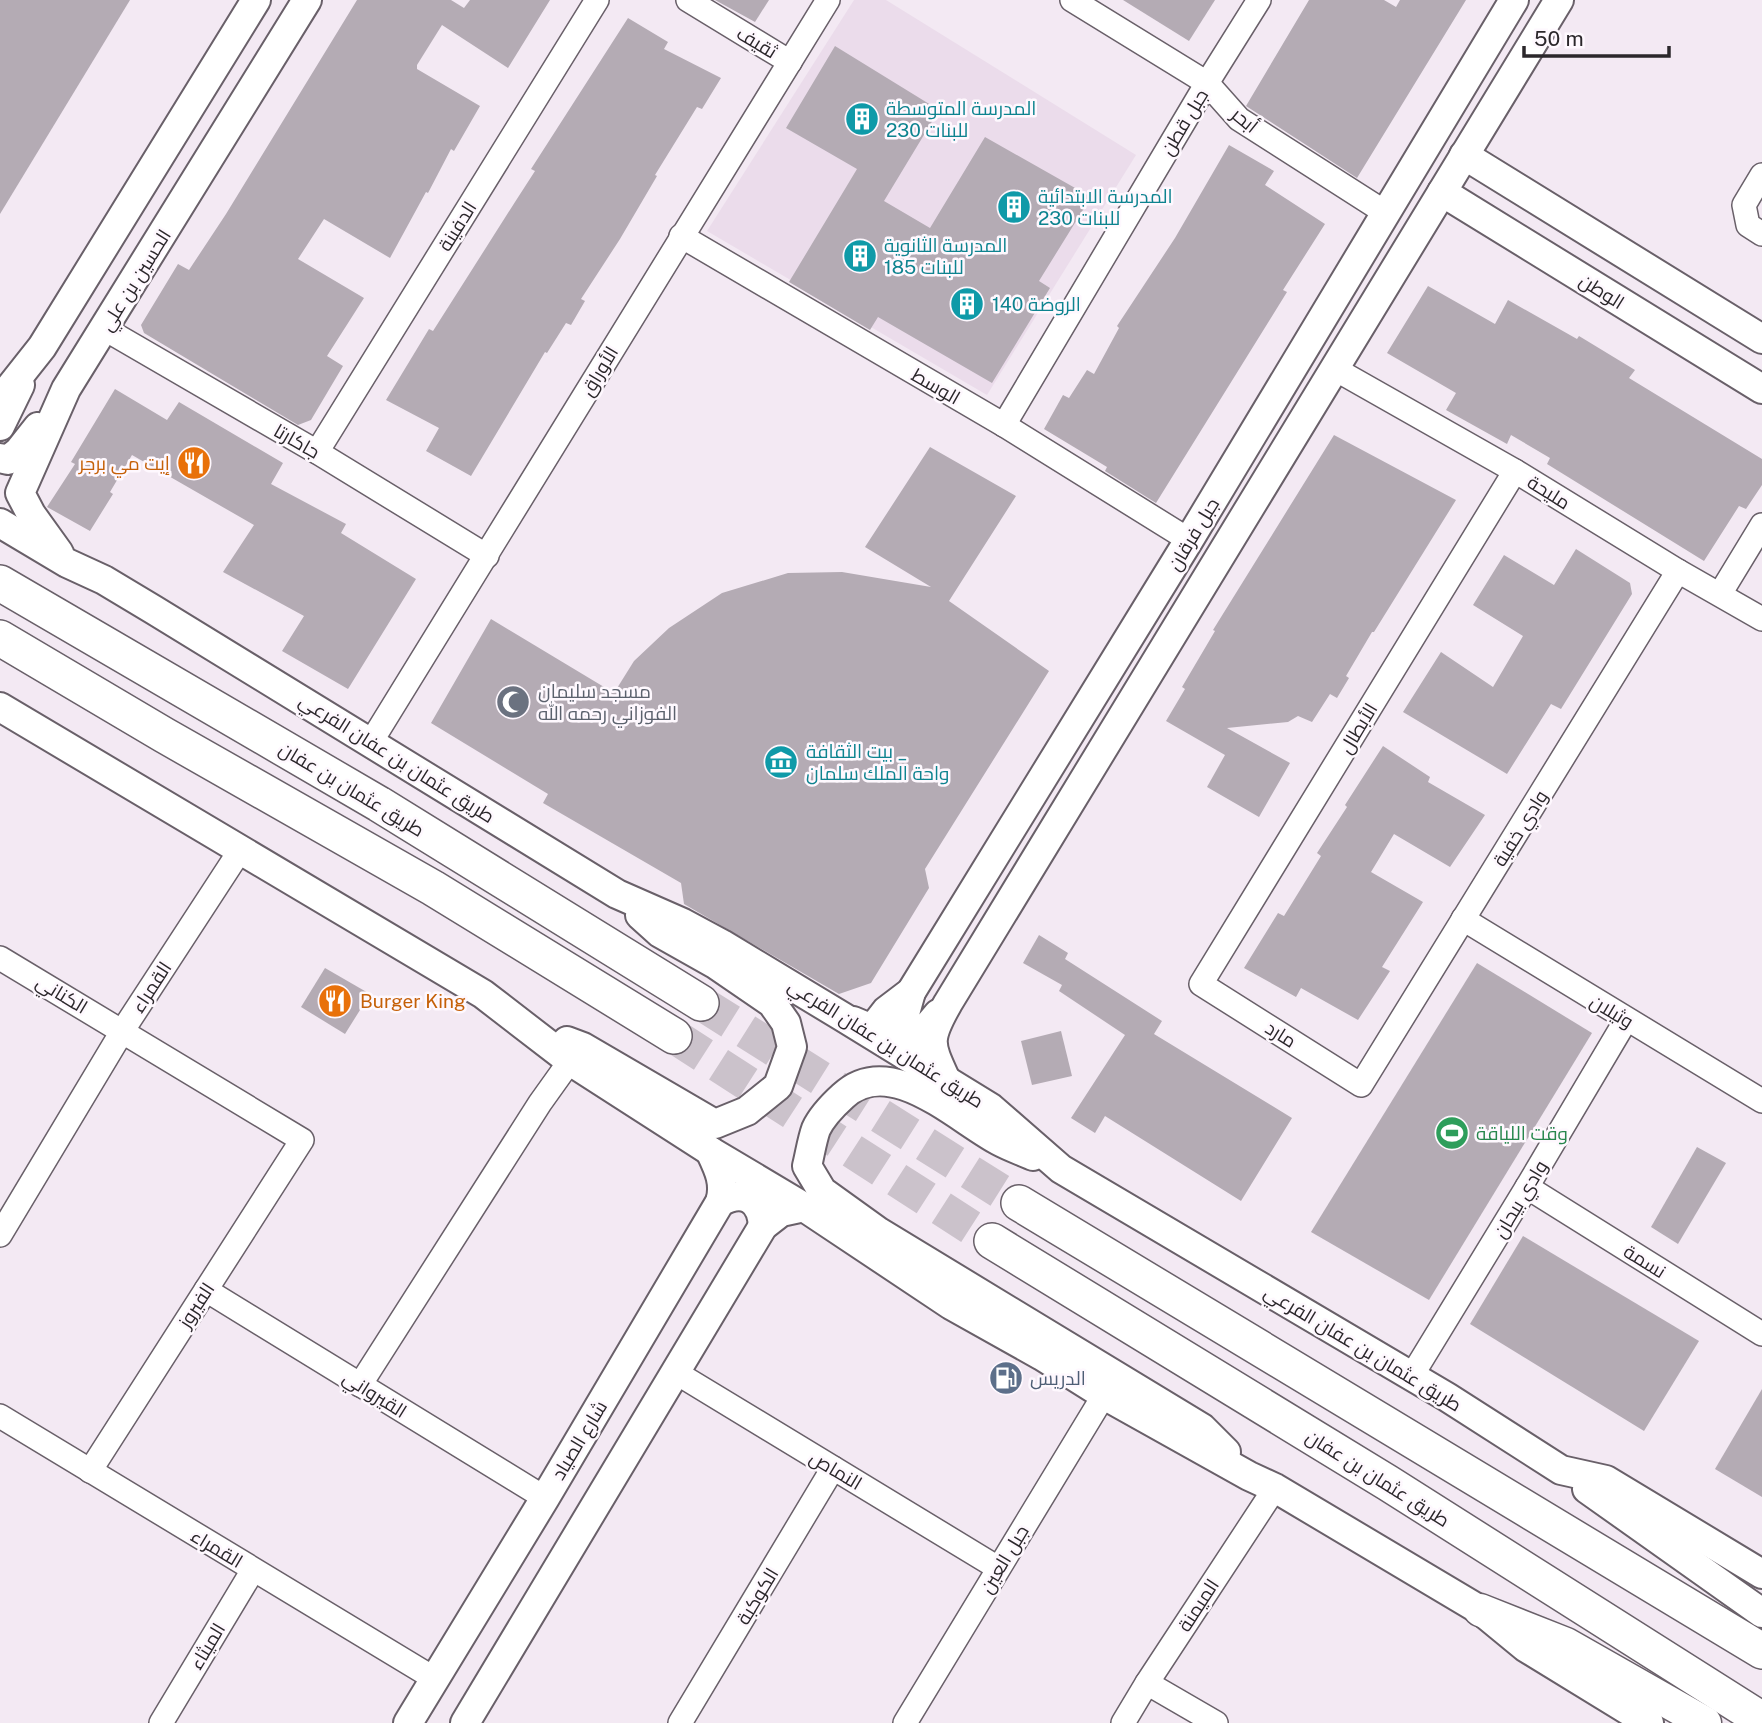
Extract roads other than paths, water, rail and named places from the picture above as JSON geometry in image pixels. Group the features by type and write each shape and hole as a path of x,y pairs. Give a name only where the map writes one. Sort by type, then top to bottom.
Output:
{"main road":[{"name":"طريق عثمان بن عفان","path":"0,583 379,804 701,1003"},
{"path":"0,638 433,888 674,1036"},
{"path":"1018,1203 1762,1651"},
{"name":"طريق عثمان بن عفان","path":"992,1241 1388,1483 1762,1720"},
{"path":"1480,1609 1566,1644 1705,1723"}],"street":[{"path":"0,400 42,347 256,0"},
{"name":"الحسين بن علي","path":"67,563 31,514 20,493 66,389 307,0"},
{"name":"الدفينة","path":"317,452 597,0"},
{"name":"ثقيف","path":"688,0 790,62"},
{"name":"الأوراق","path":"371,742 828,0"},
{"name":"أبحر","path":"1072,0 1207,83 1239,119 1386,213"},
{"name":"جبل قطن","path":"1004,425 1259,0"},
{"name":"جبل فرقان","path":"843,1017 872,1029 886,1011 911,992 1189,540 1514,0"},
{"name":"جبل فرقان","path":"946,1080 933,1052 933,1029 1559,0"},
{"path":"1464,155 1762,339"},
{"path":"1762,175 1744,205 1748,225 1762,234"},
{"name":"الوطن","path":"1442,192 1762,389"},
{"name":"الوسط","path":"681,236 1004,425 1189,540"},
{"name":"جاكارتا","path":"105,329 317,452 486,556"},
{"path":"0,426 30,363"},
{"name":"مليحة","path":"1335,369 1516,471 1678,571 1762,619"},
{"path":"0,458 8,460 19,451 66,389"},
{"name":"الأبطال","path":"1201,984 1516,471"},
{"name":"طريق عثمان بن عفان الفرعي","path":"0,523 67,563 114,586 617,894 703,933 843,1017 991,1108 1061,1169 1447,1397 1561,1470 1606,1480 1762,1574"},
{"path":"1720,594 1762,525"},
{"name":"وادي خفية","path":"1361,1085 1678,571"},
{"path":"0,707 483,994 570,1061 710,1151 804,1207 951,1305 1042,1356 1104,1395 1275,1488 1480,1609 1525,1647 1649,1723"},
{"name":"القمراء","path":"0,1235 123,1030 240,849"},
{"path":"519,1021 583,1047 715,1124 747,1111 778,1086 792,1047 786,1023 772,1003 715,964 660,933 617,894"},
{"name":"وثيلان","path":"1463,919 1762,1101"},
{"name":"الكناني","path":"0,958 302,1140"},
{"name":"مارد","path":"1201,984 1361,1085"},
{"path":"911,992 901,1028 917,1039 948,1003"},
{"name":"وادي بيحان","path":"1411,1377 1626,1020"},
{"path":"360,1385 540,1103 570,1061"},
{"path":"1061,1169 999,1140 956,1112 902,1083 880,1080 854,1086 829,1108 816,1130 807,1166 822,1191 879,1232 1202,1428 1249,1476"},
{"name":"الفيروز","path":"90,1471 302,1140"},
{"path":"710,1151 723,1185 720,1202"},
{"name":"نسمة","path":"1527,1187 1762,1334"},
{"path":"720,1202 731,1196 744,1196 755,1202 762,1213 763,1226"},
{"name":"شارع الصياد","path":"408,1723 720,1202"},
{"path":"465,1723 763,1226 780,1212 804,1207"},
{"name":"القيرواني","path":"206,1290 545,1498"},
{"name":"النماص","path":"674,1372 998,1569"},
{"name":"جبل العين","path":"905,1723 1104,1395"},
{"name":"القمراء","path":"0,1416 435,1679"},
{"name":"الكوكبة","path":"680,1723 833,1468"},
{"path":"1561,1470 1762,1613"},
{"name":"الميمنة","path":"1123,1723 1275,1488"},
{"name":"الميثاء","path":"161,1723 253,1570"},
{"path":"1147,1683 1216,1723"}],"tunnel":[{"path":"701,1003 1019,1203"},
{"path":"674,1036 992,1241"}],"place":[{"name":"المدرسة المتوسطة 230 للبنات","path":"862,119"},
{"name":"المدرسة الابتدائية 230 للبنات","path":"1014,207"},
{"name":"المدرسة الثانوية 185 للبنات","path":"860,256"},
{"name":"الروضة 140","path":"967,304"},
{"name":"إيت مي برجر","path":"194,463"},
{"name":"مسجد سليمان الفوزاني رحمه الله","path":"513,702"},
{"name":"بيت الثقافة _ واحة الملك سلمان","path":"781,762"},
{"name":"Burger King","path":"335,1001"},
{"name":"وقت اللياقة","path":"1452,1133"},
{"name":"الدريس","path":"1006,1378"}]}
